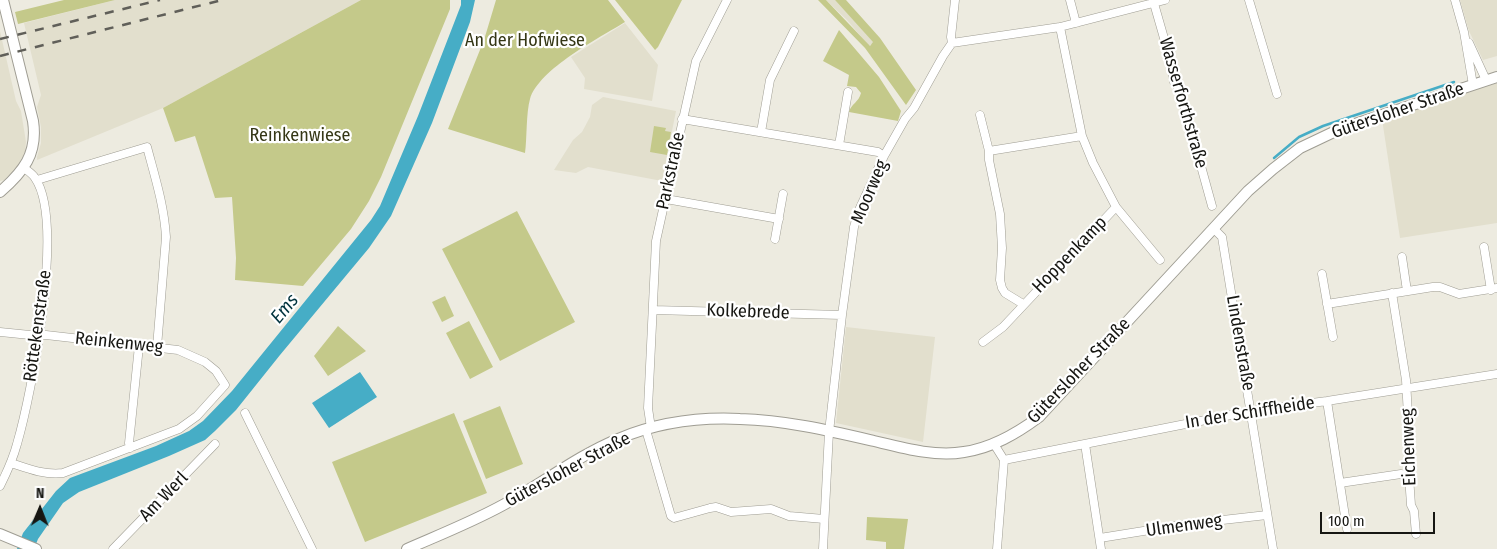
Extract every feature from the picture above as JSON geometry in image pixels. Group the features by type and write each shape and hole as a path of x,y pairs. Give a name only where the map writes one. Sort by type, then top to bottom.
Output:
{"main road":[{"path":"0,192 24,168 33,143 34,127 3,0"},
{"name":"Gütersloher Straße","path":"407,549 504,505 618,439 680,422 740,419 782,422 936,453 962,453 994,444 1018,432 1039,417 1248,191 1300,148 1340,129 1497,77"},
{"path":"0,534 36,549"}],"street":[{"path":"682,119 696,61 728,0"},
{"path":"955,0 952,44 1060,27 1154,1 1165,0"},
{"path":"1070,0 1076,23"},
{"path":"1249,0 1277,94"},
{"path":"1455,0 1464,32 1473,84"},
{"name":"Wasserforthstraße","path":"1154,1 1170,59 1174,82 1180,90 1212,206"},
{"path":"1060,27 1082,136 1093,163 1116,207 1160,260"},
{"path":"761,132 770,80 794,32"},
{"path":"1464,32 1486,80"},
{"name":"Moorweg","path":"823,549 830,432 842,315 854,226 859,210 884,156 952,44"},
{"path":"839,145 848,92"},
{"name":"Hoppenkamp","path":"980,115 989,151 989,160 1000,214 1002,248 1000,280 1005,293 1024,304"},
{"name":"Parkstraße","path":"824,519 789,516 771,510 731,512 716,507 674,518 671,516 649,429 648,416 656,241 682,119 878,152 884,156"},
{"path":"989,151 1082,136"},
{"path":"24,168 37,180 147,147 161,196 166,230 156,348"},
{"name":"Röttekenstraße","path":"0,486 11,463 28,401 47,261 48,242 44,204 37,180"},
{"path":"775,239 783,194"},
{"path":"666,199 779,218"},
{"name":"Hoppenkamp","path":"983,342 1002,327 1116,207"},
{"name":"Lindenstraße","path":"1214,229 1222,237 1273,549"},
{"path":"1327,304 1433,287 1440,287 1459,294 1494,289 1484,247"},
{"path":"1402,257 1407,291"},
{"path":"1322,274 1332,337"},
{"name":"Eichenweg","path":"1392,293 1406,388 1411,469 1409,476 1416,534"},
{"name":"Kolkebrede","path":"653,310 842,315"},
{"name":"Reinkenweg","path":"0,332 178,350 205,362 216,371 225,385 197,416 179,429 130,448"},
{"path":"11,463 39,472 63,473 130,448 139,346"},
{"name":"In der Schiffheide","path":"1004,460 1251,411 1497,374"},
{"path":"1327,401 1347,529"},
{"path":"244,413 312,549"},
{"name":"Am Werl","path":"113,549 215,444"},
{"path":"994,444 1004,460 997,549"},
{"path":"1085,444 1102,549"},
{"path":"1340,483 1401,474 1409,476"},
{"name":"Ulmenweg","path":"1100,538 1187,524 1267,515"}],"shaded area":[{"path":"115,0 361,0 163,108 37,160 41,143 41,127 37,107 41,95 24,23"},
{"path":"826,0 835,0 874,42 869,46 847,20"},
{"path":"1460,0 1497,0 1497,56 1483,60 1469,31"},
{"path":"625,23 658,65 652,101 584,89 585,78 571,57"},
{"path":"0,31 16,101 21,111 26,142 25,152 16,169 4,180 0,181"},
{"path":"1497,83 1497,223 1400,238 1382,119"},
{"path":"603,97 676,111 662,181 588,167 576,173 554,170 573,140 582,132 590,117 592,105"},
{"path":"846,327 935,337 923,442 836,423"}],"green space":[{"path":"64,0 115,0 18,24 15,12"},
{"name":"Reinkenwiese","path":"361,0 450,0 450,9 381,177 369,201 351,229 303,286 235,280 236,258 232,197 215,198 195,136 175,142 163,108"},
{"name":"An der Hofwiese","path":"496,0 608,0 625,22 571,55 545,77 536,88 530,99 525,153 448,129 484,40"},
{"path":"615,0 682,0 655,50"},
{"path":"818,0 826,0 870,46 873,42 835,0 846,0 880,38 916,90 906,105 865,48"},
{"path":"839,30 879,77 901,111 898,121 849,112 859,99 861,93 856,87 847,86 849,75 823,61"},
{"path":"654,126 666,128 665,131 671,132 667,155 650,152"},
{"path":"517,211 575,322 500,361 442,249"},
{"path":"445,296 454,316 442,322 432,302"},
{"path":"469,321 493,367 470,379 446,333"},
{"path":"338,326 366,351 328,376 314,356"},
{"path":"500,406 523,464 486,479 463,421"},
{"path":"454,413 487,493 365,542 332,462"},
{"path":"867,517 908,519 904,549 886,549 886,542 866,540"}],"water":[{"path":"461,0 475,0 470,22 432,123 391,216 369,248 236,410 205,440 79,492 63,503 38,539 34,549 17,549 23,533 56,491 70,478 156,446 189,431 203,421 232,391 371,220 380,206 418,116 461,5"},
{"path":"360,372 377,397 329,428 312,403"}],"waterway":[{"path":"1274,158 1299,137 1323,126 1454,82"}],"railway":[{"path":"0,39 160,0"},
{"path":"0,56 222,0"}],"water label":[{"name":"Ems","path":"285,309"}]}
